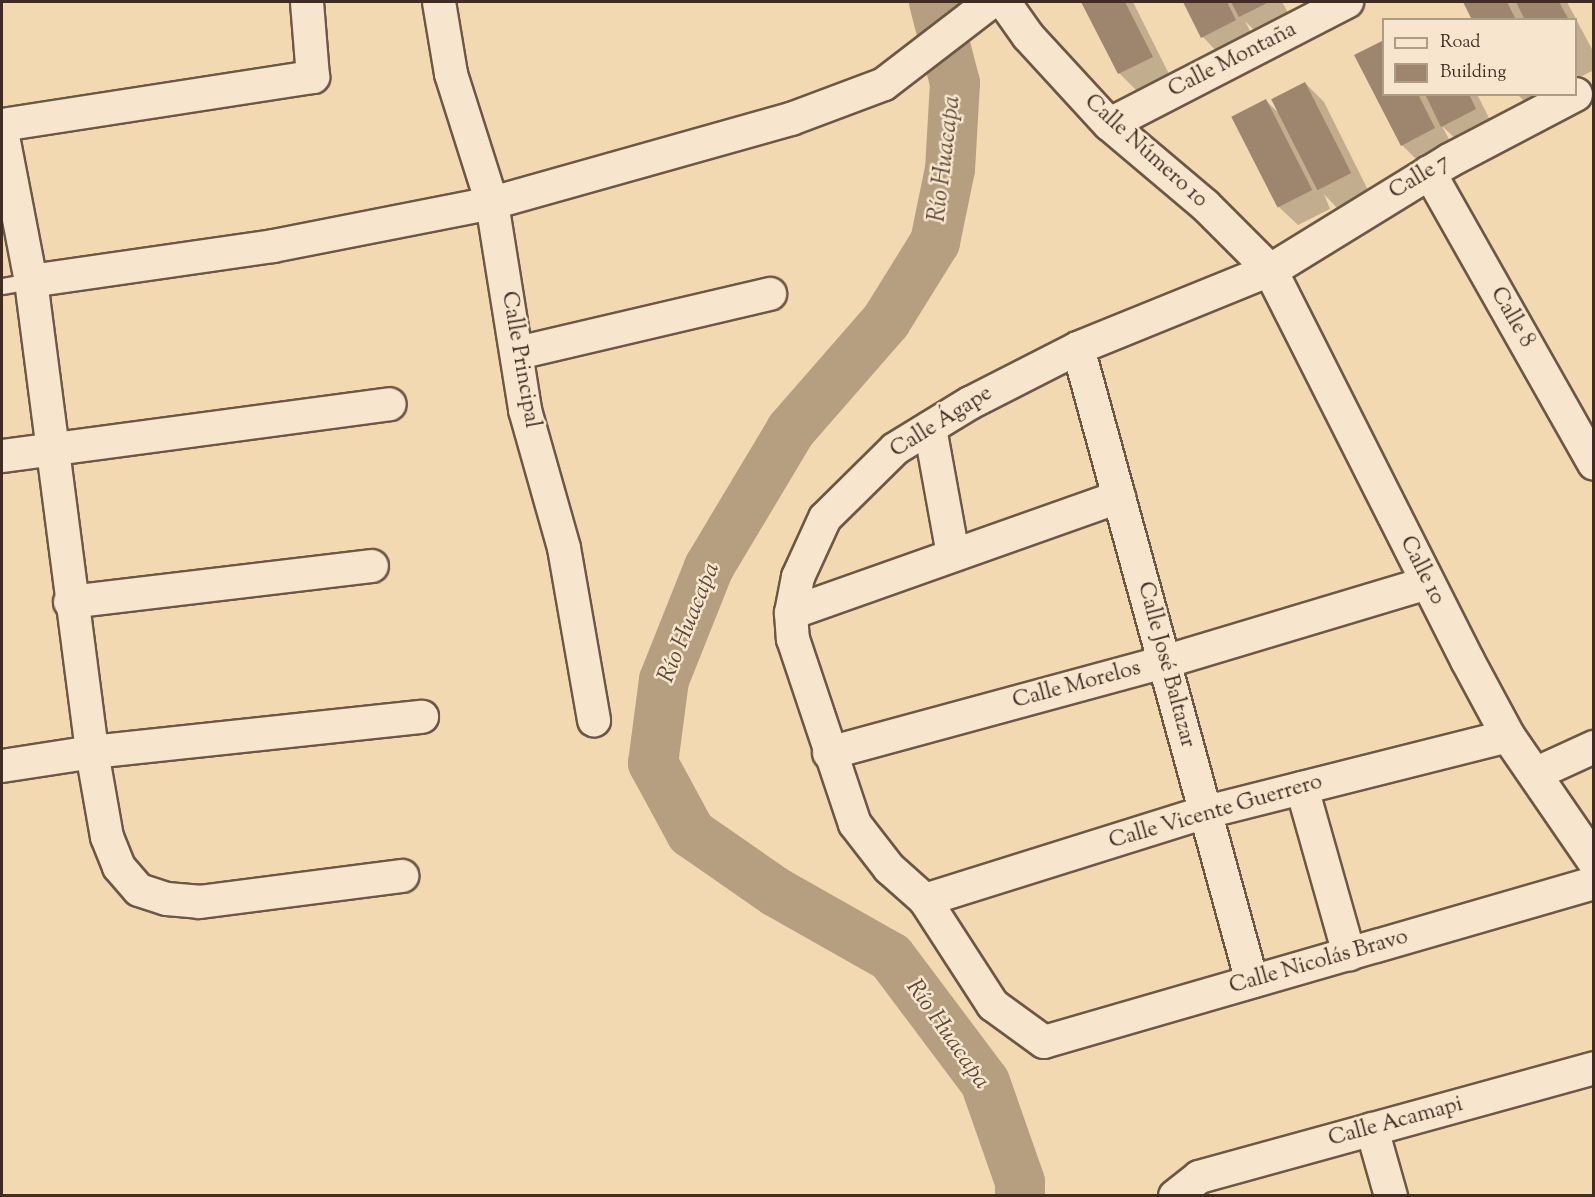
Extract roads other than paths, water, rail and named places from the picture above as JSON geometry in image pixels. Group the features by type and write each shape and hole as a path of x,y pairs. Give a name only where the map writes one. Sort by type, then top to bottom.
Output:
{"street":[{"path":"2,125 313,77 307,2"},
{"name":"Calle Principal","path":"439,2 451,74 492,203 518,353 525,410 564,548 594,720"},
{"name":"Calle Montaña","path":"1118,120 1347,2"},
{"path":"16,284 273,246 492,203 791,119 884,84 993,4"},
{"name":"Calle Número 10","path":"993,4 1028,36 1109,124 1205,205 1269,270"},
{"name":"Calle 7","path":"1577,93 1593,85"},
{"name":"Calle 7","path":"1269,270 1429,172 1571,96"},
{"path":"2,131 16,284 51,449 70,602 107,837 119,867 139,890 167,899 199,902 402,876"},
{"name":"Calle 8","path":"1429,172 1593,464"},
{"name":"Calle Ágape","path":"1044,1042 993,1005 925,900 889,868 855,824 829,753 793,639 791,613 798,577 825,518 895,449 970,403 1078,348 1269,270"},
{"name":"Calle 10","path":"1269,270 1427,584 1508,736 1593,861"},
{"path":"518,353 770,294"},
{"name":"Calle José Baltazar","path":"1078,348 1252,982"},
{"path":"2,456 390,404"},
{"path":"930,428 953,555"},
{"path":"791,613 1119,497"},
{"path":"70,602 372,566"},
{"name":"Calle Morelos","path":"829,753 1164,662 1427,584"},
{"path":"2,766 92,752 422,717"},
{"name":"Calle Vicente Guerrero","path":"925,900 1206,812 1508,736"},
{"path":"1535,774 1593,747"},
{"path":"1302,788 1349,954"},
{"name":"Calle Nicolás Bravo","path":"1044,1042 1593,883"},
{"name":"Calle Acamapi","path":"1187,1186 1372,1129 1593,1068"},
{"path":"1372,1129 1391,1196"}],"waterway":[{"name":"Río Huacapa","path":"934,2 955,83 950,169 935,242 886,321 791,430 709,567 664,680 653,763 691,833 776,892 891,957 985,1082 1020,1182 1020,1196"}]}
